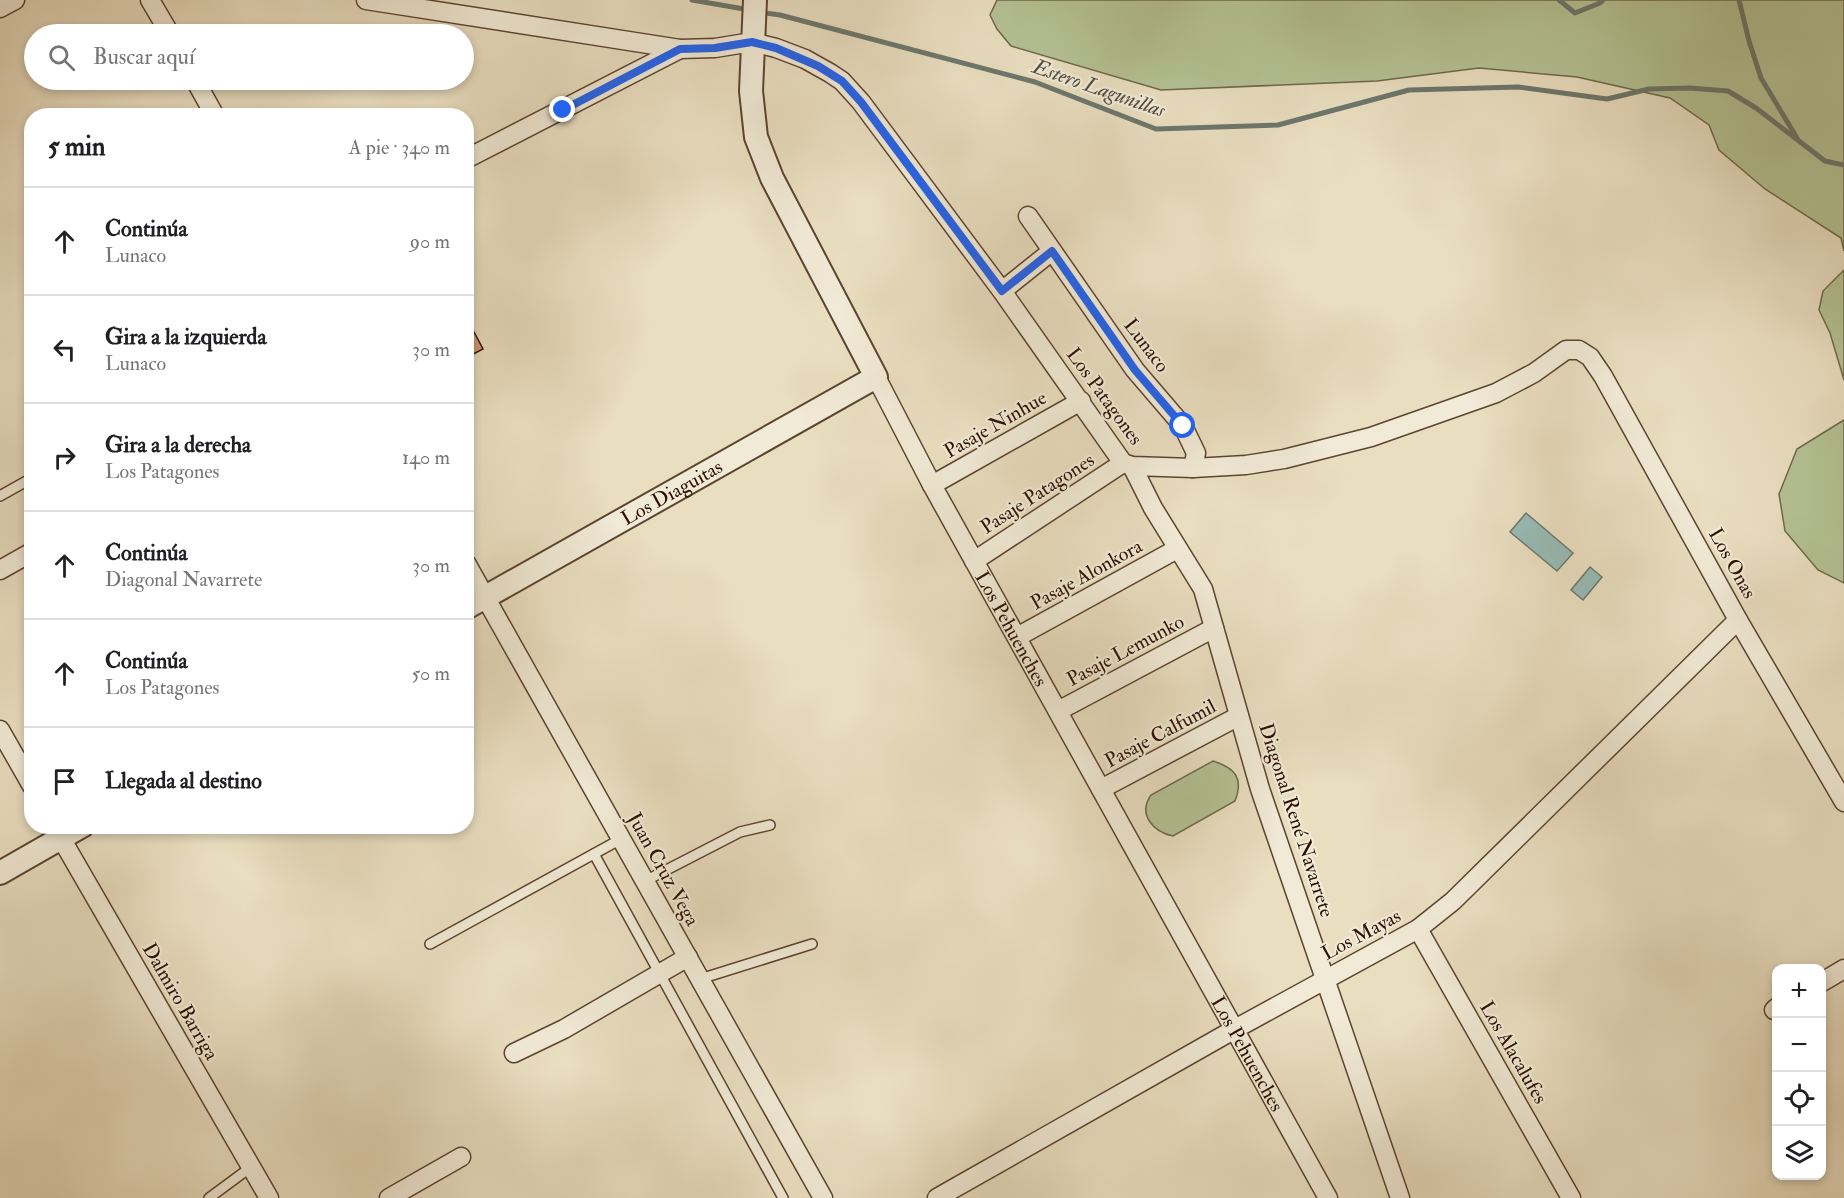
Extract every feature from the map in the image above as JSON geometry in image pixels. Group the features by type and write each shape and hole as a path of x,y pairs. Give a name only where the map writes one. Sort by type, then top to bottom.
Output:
{"street":[{"path":"0,8 15,0"},
{"path":"150,0 164,24"},
{"path":"366,0 680,49 715,48 753,21"},
{"name":"Los Patagones","path":"753,21 783,50 818,66 842,81 852,91 1002,291 1128,465 1193,468 1246,465 1284,459 1371,437 1496,393 1534,373 1566,350 1580,350"},
{"name":"Los Pehuenches","path":"753,21 752,112 756,137 772,178 932,485 1328,1198"},
{"path":"474,155 680,49"},
{"path":"201,90 211,108"},
{"name":"Lunaco","path":"1028,216 1135,370 1183,426 1196,453 1193,468"},
{"path":"1002,291 1052,251"},
{"name":"Los Onas","path":"1580,350 1590,357 1603,375 1738,620 1844,801"},
{"name":"Los Diaguitas","path":"476,603 876,376"},
{"name":"Pasaje Ninhue","path":"932,485 1081,401"},
{"name":"Diagonal René Navarrete","path":"1128,465 1203,589 1260,789 1400,1198"},
{"name":"Pasaje Patagones","path":"974,561 1128,465"},
{"name":"Pasaje Alonkora","path":"1017,638 1177,549"},
{"path":"0,570 24,556"},
{"name":"Juan Cruz Vega","path":"476,603 621,839 823,1198"},
{"name":"Los Mayas","path":"937,1198 1326,978 1418,929 1453,901 1738,620"},
{"name":"Pasaje Lemunko","path":"1058,711 1214,628"},
{"name":"Pasaje Calfumil","path":"1101,789 1239,716"},
{"path":"0,730 24,772"},
{"path":"0,873 57,834"},
{"name":"Dalmiro Barriga","path":"59,834 269,1198"},
{"name":"Los Alacalufes","path":"1418,929 1571,1198"},
{"path":"514,1053 564,1029 688,957"},
{"path":"1826,979 1844,969"},
{"path":"389,1198 461,1157"}],"lane":[{"path":"0,496 24,482"},
{"path":"645,881 740,832 770,825"},
{"path":"430,944 621,839"},
{"path":"594,854 783,1198"},
{"path":"700,979 812,944"},
{"path":"209,1198 251,1167"}],"green space":[{"path":"997,0 1844,0 1844,251 1841,238 1765,189 1719,150 1709,125 1670,98 1577,77 1479,68 1377,81 1161,90 1011,46 997,29 990,15"},
{"path":"1844,270 1844,380 1830,333 1819,310 1823,291"},
{"path":"1844,420 1844,583 1818,570 1785,531 1779,494 1797,449"},
{"path":"1213,761 1227,767 1236,775 1238,793 1235,801 1173,836 1154,827 1147,816 1146,809 1151,795"}],"water":[{"path":"1526,513 1573,553 1557,571 1510,532"},
{"path":"1590,567 1602,577 1583,600 1571,590"}],"building":[{"path":"474,332 483,349 474,354"}],"waterway":[{"name":"Estero Lagunillas","path":"692,0 750,10"},
{"path":"1559,0 1575,13 1603,0"},
{"path":"1739,0 1761,78 1797,138"},
{"name":"Estero Lagunillas","path":"759,12 780,15 1035,82 1156,129 1278,125 1409,90 1518,87 1607,99 1649,89 1690,88 1728,91 1756,108 1825,161 1844,165"}],"route":[{"path":"563,110 680,49 715,48 752,42 790,53 818,66 842,81 861,102 1002,291 1052,251 1135,370 1183,426"}]}
